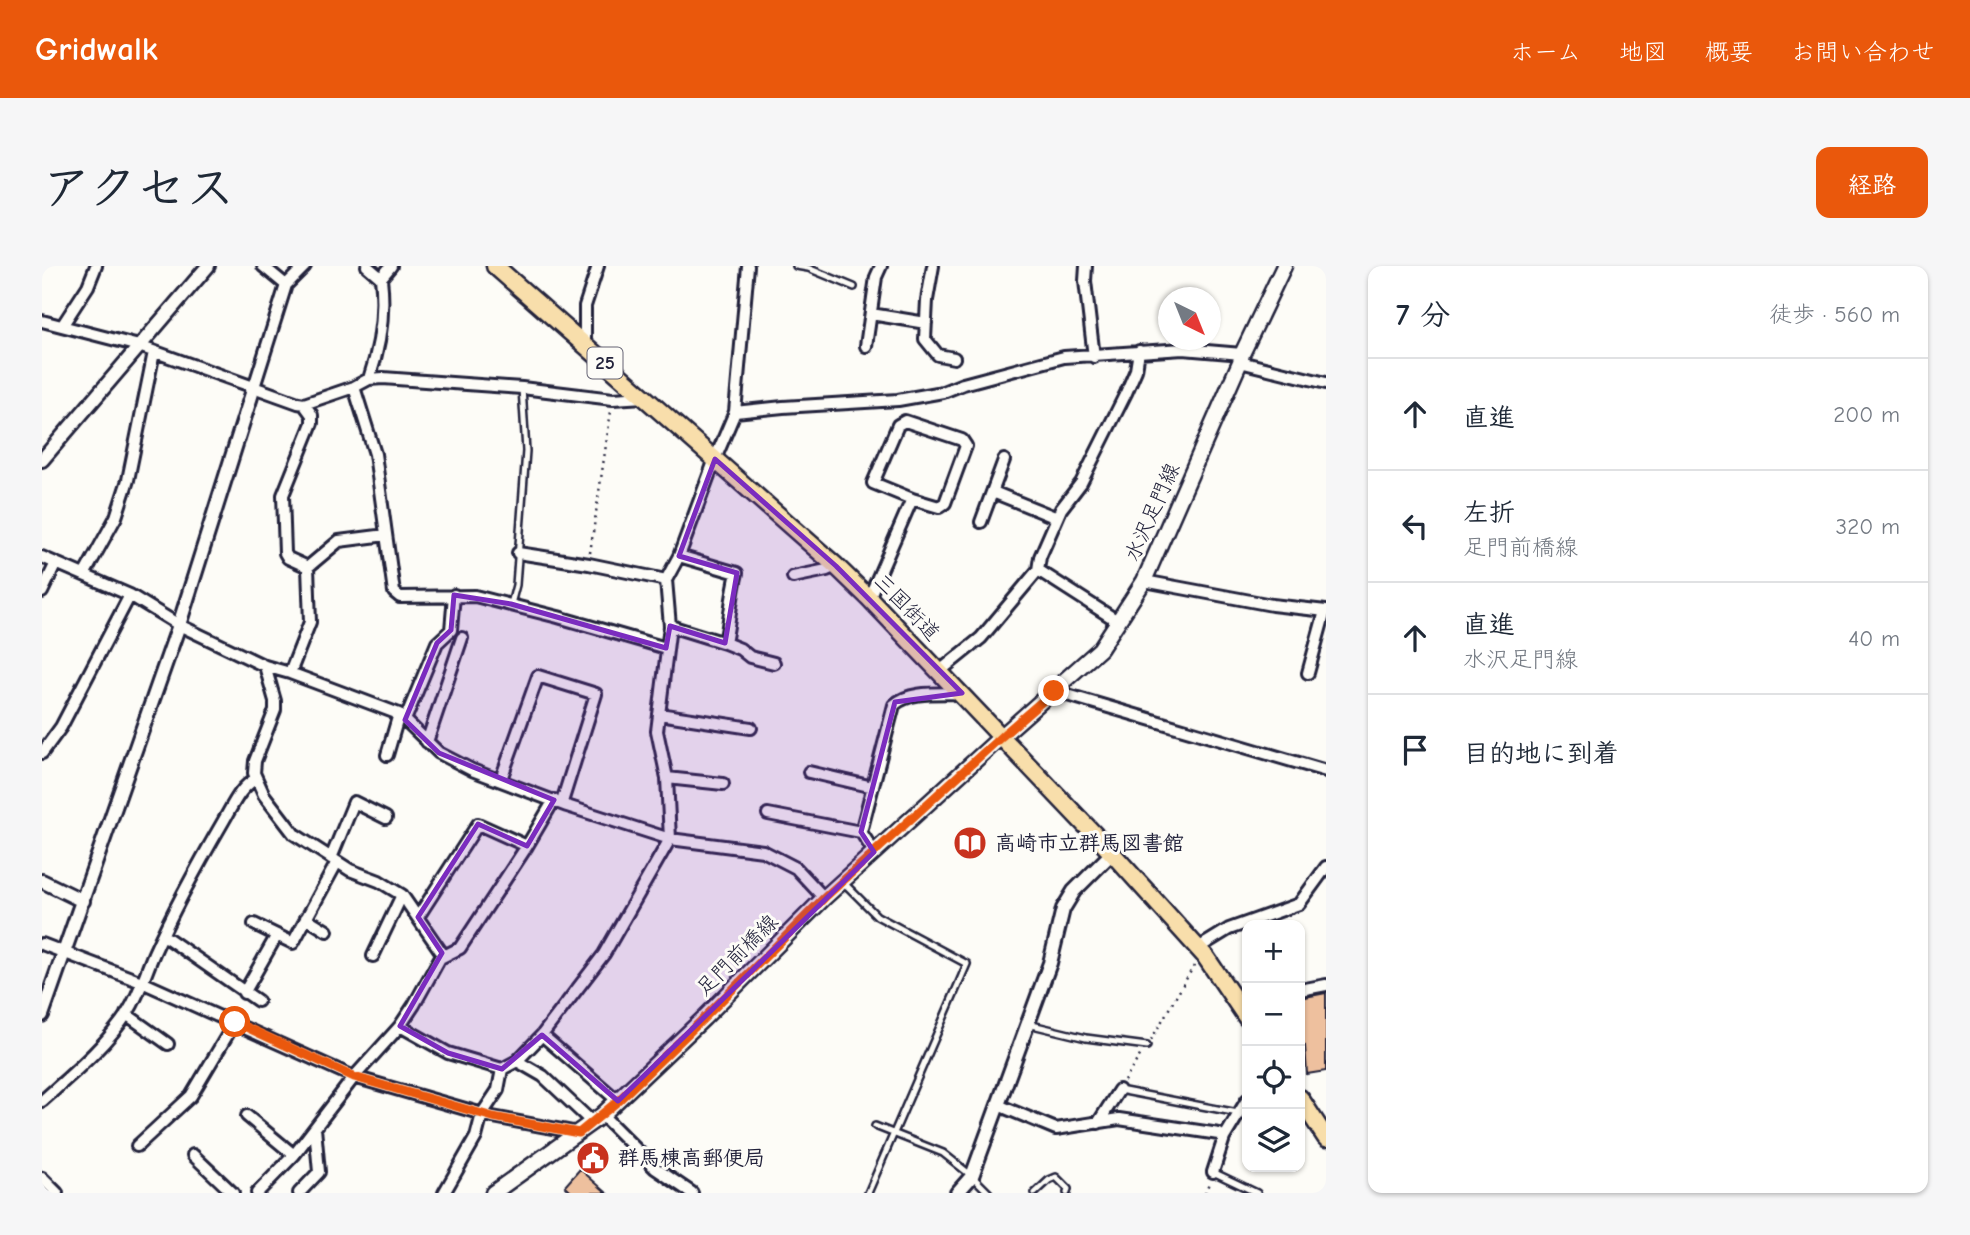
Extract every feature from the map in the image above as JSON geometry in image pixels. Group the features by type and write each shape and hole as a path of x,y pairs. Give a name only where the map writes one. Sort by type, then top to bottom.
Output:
{"main road":[{"name":"三国街道","path":"495,266 869,598 1112,853 1242,1006"},
{"name":"水沢足門線","path":"1002,736 1100,649 1144,581 1284,266"},
{"name":"足門前橋線","path":"495,1193 579,1133 618,1101 824,898 1002,736"},
{"path":"1305,1106 1326,1138"}],"street":[{"path":"62,326 88,286 96,266"},
{"path":"42,460 208,266"},
{"path":"263,266 286,285"},
{"path":"42,1015 178,625 286,285 305,266"},
{"path":"367,266 381,278 383,292 381,332 369,379"},
{"path":"381,278 391,266"},
{"path":"585,345 584,306 598,266"},
{"path":"400,1026 448,1053 502,1069 517,1061 542,1035 604,954 670,839 667,778 657,731 670,626 666,580 679,556 735,412 748,266"},
{"path":"866,346 876,277 881,266"},
{"path":"933,266 925,339 937,355 954,358"},
{"path":"1086,266 1085,281 1094,356"},
{"path":"871,314 926,323"},
{"path":"42,321 139,346 304,404 312,415 312,423 284,495 285,553 288,558 308,567"},
{"path":"735,412 898,400 943,392 963,384 1064,358 1139,351 1183,349 1241,358 1326,383"},
{"path":"940,671 981,638 1038,570 1040,557 1057,517 1081,483 1126,393 1136,370 1139,351"},
{"path":"84,575 116,517 128,480 154,352"},
{"path":"304,404 369,379 383,378 522,388 613,399 644,397"},
{"path":"354,387 375,454 394,592 400,597 475,596 666,648"},
{"path":"905,421 962,440 966,446 945,503 939,507 912,499 873,484 898,425 905,421"},
{"path":"981,523 1004,460"},
{"path":"993,492 1057,517"},
{"path":"869,598 912,499"},
{"path":"308,567 339,541 387,535"},
{"path":"518,553 666,580"},
{"path":"679,556 737,573 730,600 732,610 725,643"},
{"path":"42,557 130,595 178,625 265,666 290,673 402,717 439,753 472,770 670,839 764,851 796,868 824,898"},
{"path":"42,592 56,563"},
{"path":"793,577 836,566"},
{"path":"290,673 310,622 308,567"},
{"path":"1038,570 1119,622"},
{"path":"1144,581 1272,605 1326,611 1308,673"},
{"path":"42,753 61,727 130,595"},
{"path":"387,755 438,643 451,629 454,595"},
{"path":"670,626 725,643 750,657 774,663"},
{"path":"427,741 462,638"},
{"path":"265,666 275,710 255,761 256,779 264,795 294,834 350,870 379,881 402,894 444,956"},
{"path":"257,1193 294,1156 354,1077 400,1026 440,958 460,948 558,801 596,694 538,676 501,779"},
{"path":"1054,691 1326,771"},
{"path":"861,832 894,705 912,696 962,693"},
{"path":"659,714 751,728"},
{"path":"809,772 873,787"},
{"path":"667,778 723,784"},
{"path":"42,1101 83,1064 126,1014 144,983 163,935 225,819 246,784 256,779"},
{"path":"254,924 293,943 334,860 354,802 386,818"},
{"path":"768,814 861,832 874,852"},
{"path":"418,918 478,824 527,846"},
{"path":"957,1193 972,1176 1050,962 1063,909 1074,891 1112,853"},
{"path":"1197,955 1229,929 1299,904 1326,867"},
{"path":"42,881 83,901"},
{"path":"373,956 402,894"},
{"path":"306,919 327,931"},
{"path":"163,935 258,1001"},
{"path":"244,993 277,935"},
{"path":"42,944 144,983 354,1077 482,1114 579,1133"},
{"path":"1305,989 1326,985"},
{"path":"126,1014 168,1044"},
{"path":"137,1146 191,1096 235,1022"},
{"path":"542,1035 618,1101"},
{"path":"517,1061 542,1076 655,1168 689,1192"},
{"path":"444,1193 475,1137 482,1114 498,1090 502,1069"},
{"path":"1098,1123 1119,1090"},
{"path":"998,1105 1056,1129 1119,1119 1219,1134 1224,1138"},
{"path":"1213,1172 1224,1138 1242,1107"},
{"path":"247,1116 294,1156"},
{"path":"299,1193 319,1172 315,1128"},
{"path":"192,1155 233,1193"},
{"path":"42,1178 57,1193"}],"lane":[{"path":"796,266 808,268 854,287"},
{"path":"511,604 516,584 526,451 522,388"},
{"path":"843,882 877,916 967,964 869,1193"},
{"path":"1028,1024 1086,1038 1147,1046"},
{"path":"1119,1090 1238,1113"},
{"path":"875,1126 943,1153 989,1193"},
{"path":"1213,1172 1258,1193"},
{"path":"1035,1193 1056,1177 1068,1189 1067,1193"}],"path":[{"path":"589,564 613,399"},
{"path":"1119,1090 1147,1046 1197,955"}],"highlighted area":[{"path":"715,459 836,566 962,693 895,702 861,832 874,852 618,1101 542,1035 502,1069 448,1053 400,1026 442,953 418,917 478,824 527,846 554,800 439,753 405,720 437,643 451,630 454,595 511,604 666,648 670,626 725,643 737,573 679,556"}],"building":[{"path":"1326,993 1326,1071 1307,1074 1305,1046 1305,997"},
{"path":"580,1169 607,1193 572,1193 565,1186"}],"place":[{"name":"高崎市立群馬図書館","path":"970,843"},
{"name":"群馬棟高郵便局","path":"593,1158"}],"route":[{"path":"235,1022 354,1077 493,1117 579,1133 618,1101 824,898 1054,691"}]}
